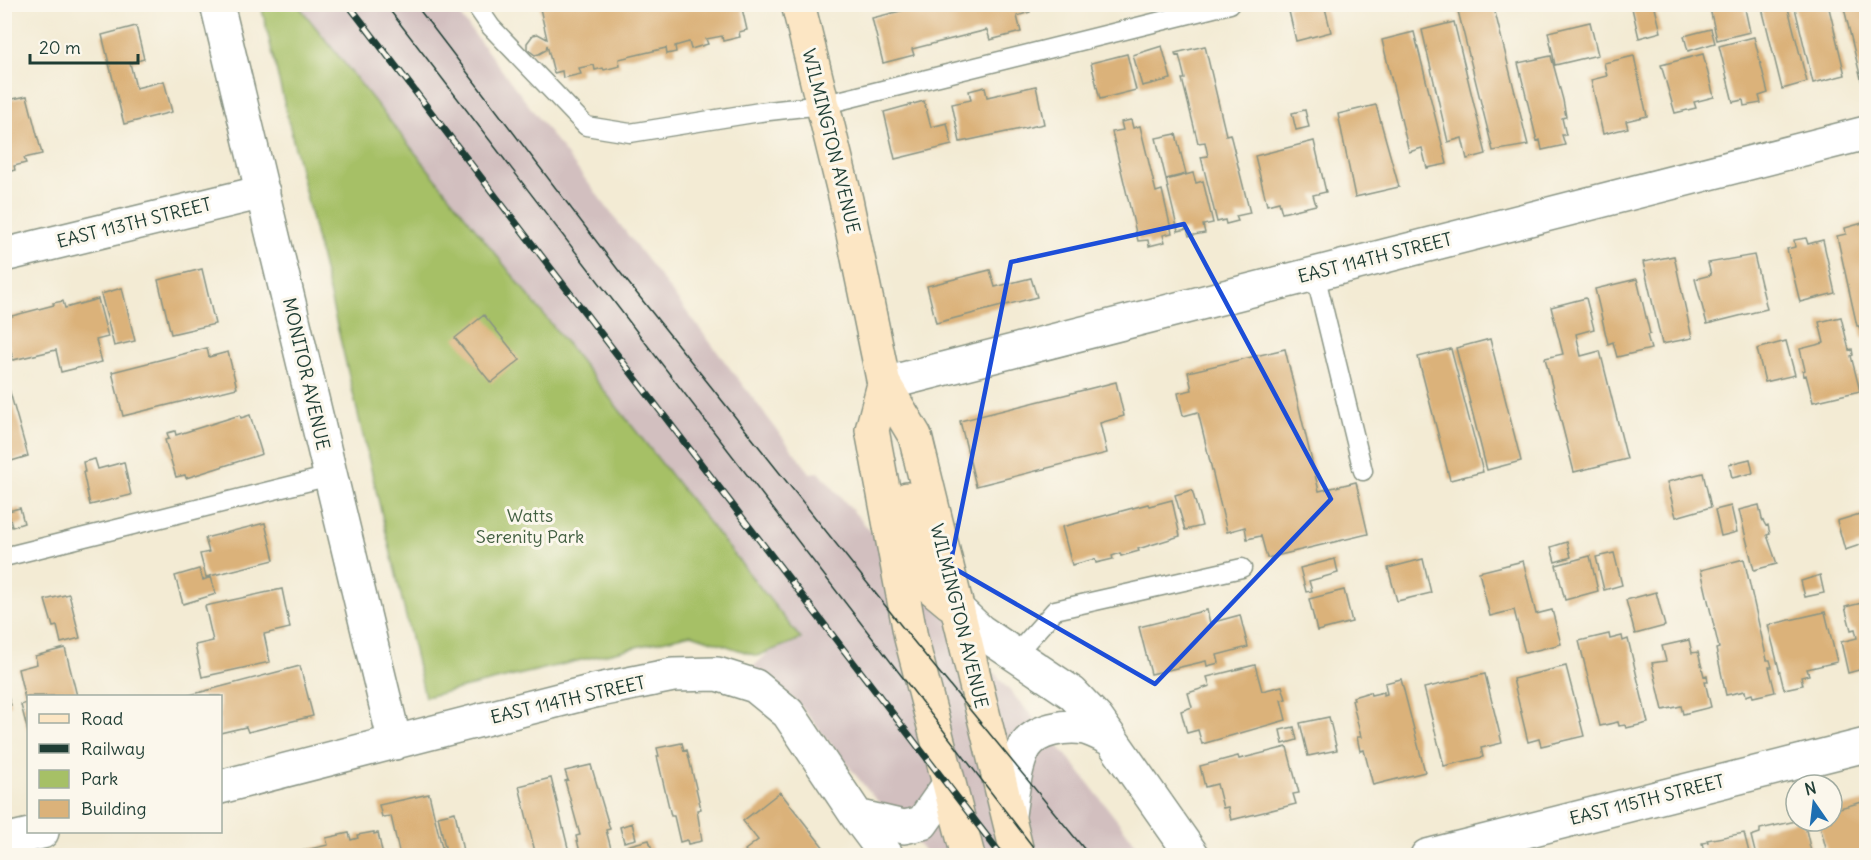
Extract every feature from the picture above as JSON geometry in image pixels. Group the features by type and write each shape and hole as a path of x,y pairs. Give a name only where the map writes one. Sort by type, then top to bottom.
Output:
{"main road":[{"name":"WILMINGTON AVENUE","path":"798,4 846,200 884,384 915,436 1018,855"},
{"name":"WILMINGTON AVENUE","path":"884,384 872,430 911,638 948,786 968,855"},
{"path":"872,430 894,444 923,568 932,588 958,610"}],"street":[{"name":"MONITOR AVENUE","path":"217,4 395,743"},
{"name":"EAST 114TH STREET","path":"884,384 1866,133"},
{"name":"EAST 113TH STREET","path":"4,255 263,192"},
{"path":"958,610 980,631 1072,693 1097,719 1193,855"},
{"name":"EAST 114TH STREET","path":"222,786 594,691 673,675 717,674 755,686 788,712 857,816 887,855"},
{"path":"1009,814 1014,778 1026,746 1038,736 1061,727 1086,728 1110,739"},
{"name":"EAST 115TH STREET","path":"1427,855 1866,745"},
{"path":"857,816 904,827 922,823 948,786"},
{"path":"4,841 34,833"}],"lane":[{"path":"475,4 491,27 586,126 630,133 760,112 822,105 1230,4"},
{"path":"1315,274 1363,471"},
{"path":"4,557 330,476"},
{"path":"1015,655 1055,610 1242,568"}],"highlighted area":[{"path":"1184,224 1331,499 1155,684 950,566 1011,262"}],"shaded area":[{"path":"295,5 452,5 810,473 819,472 1072,762 1144,855 928,855 871,794 797,702 753,667 777,644"}],"green space":[{"name":"Watts Serenity Park","path":"261,5 298,5 801,639 757,656 691,634 425,697"}],"building":[{"path":"539,4 741,4 747,30 739,32 740,37 723,41 722,36 706,39 708,44 691,49 689,42 675,46 676,52 667,54 666,48 619,59 620,66 604,70 603,68 595,70 594,65 579,68 581,74 563,78 562,71 554,73 547,45 546,50 535,55 527,49 527,43 533,35 538,34 547,39"},
{"path":"932,4 933,8 948,5 1028,5 1030,12 1017,16 1021,32 990,40 987,30 912,49 914,55 883,63 872,18"},
{"path":"1298,4 1324,4 1331,32 1296,41 1288,7"},
{"path":"1468,4 1493,4 1528,145 1493,151 1457,7"},
{"path":"1631,4 1654,4 1661,32 1639,38"},
{"path":"1709,4 1744,4 1750,32 1717,40"},
{"path":"1761,4 1787,4 1807,82 1782,89"},
{"path":"1794,4 1828,4 1845,75 1813,83"},
{"path":"1843,4 1866,4 1866,82 1862,83"},
{"path":"1454,22 1486,154 1467,159 1462,138 1448,142 1422,30"},
{"path":"1590,22 1598,55 1555,65 1548,32"},
{"path":"136,26 144,59 130,63 136,88 164,81 172,112 124,124 102,35"},
{"path":"1711,29 1715,43 1688,51 1684,36"},
{"path":"1414,32 1447,164 1427,168 1422,148 1409,152 1382,40"},
{"path":"1754,37 1768,93 1759,96 1761,103 1744,106 1743,100 1733,102 1719,46"},
{"path":"1162,46 1171,79 1142,86 1133,55"},
{"path":"1205,46 1226,135 1230,134 1250,213 1236,216 1238,221 1226,224 1225,220 1217,222 1201,157 1208,156 1205,142 1198,143 1182,79 1185,79 1179,55 1176,56 1175,53"},
{"path":"1127,54 1136,90 1100,99 1091,63"},
{"path":"1703,54 1714,97 1694,102 1696,108 1675,113 1661,65"},
{"path":"1551,56 1563,100 1566,117 1562,118 1566,135 1562,135 1565,145 1542,150 1540,140 1537,141 1518,63"},
{"path":"1634,56 1647,116 1626,121 1628,128 1603,134 1591,80 1607,76 1604,63"},
{"path":"1036,86 1044,124 960,142 952,104 971,100 969,91 985,87 987,97"},
{"path":"27,96 42,154 24,158 26,163 14,166 15,170 4,173 4,114 11,112 8,100"},
{"path":"924,101 931,127 947,123 952,145 895,159 884,112"},
{"path":"1376,105 1399,187 1355,197 1338,114"},
{"path":"1305,110 1309,127 1296,130 1292,113"},
{"path":"1131,120 1133,128 1140,126 1156,192 1162,190 1172,233 1163,235 1165,242 1149,246 1148,240 1138,241 1112,132 1123,130 1121,122"},
{"path":"1176,134 1186,174 1166,179 1156,138"},
{"path":"1314,141 1326,192 1313,195 1316,205 1282,213 1279,202 1267,205 1255,156"},
{"path":"1193,173 1196,183 1203,181 1213,223 1203,225 1205,233 1189,236 1187,229 1178,231 1166,180"},
{"path":"1866,222 1866,341 1857,326 1837,236 1846,234 1845,228"},
{"path":"1806,238 1808,244 1823,240 1835,293 1800,302 1787,249 1795,247 1794,240"},
{"path":"1754,255 1767,309 1707,324 1695,279 1711,275 1708,263"},
{"path":"1674,256 1692,338 1662,344 1643,262"},
{"path":"202,269 215,324 171,334 158,280"},
{"path":"990,270 995,287 1031,278 1037,297 936,323 927,286"},
{"path":"1637,279 1650,334 1647,335 1651,349 1617,357 1613,342 1608,344 1595,289"},
{"path":"122,288 135,341 114,346 101,294"},
{"path":"1586,298 1594,329 1576,334 1581,356 1600,351 1627,459 1574,472 1545,358 1563,354 1551,307"},
{"path":"98,299 108,337 96,340 102,362 61,372 56,350 13,360 4,318 54,305 53,303 63,301 65,308"},
{"path":"484,315 520,360 491,383 455,338"},
{"path":"1841,317 1849,350 1852,349 1853,355 1851,356 1860,391 1813,402 1806,375 1804,376 1803,371 1805,370 1800,349 1824,343 1819,322"},
{"path":"1490,339 1521,461 1487,470 1456,348"},
{"path":"1786,341 1795,375 1765,382 1757,349"},
{"path":"207,348 209,357 228,352 237,388 123,416 112,372"},
{"path":"1285,349 1319,491 1356,482 1368,534 1267,558 1261,536 1247,539 1245,527 1227,532 1198,412 1183,416 1178,393 1192,390 1188,372"},
{"path":"1451,349 1483,472 1450,480 1418,357"},
{"path":"4,371 28,456 8,462 4,456"},
{"path":"1116,382 1124,416 1100,423 1107,453 976,486 960,421"},
{"path":"240,415 241,418 250,415 262,454 186,478 185,475 176,477 165,440 169,439 167,433 175,431 176,435"},
{"path":"95,459 98,469 124,462 131,495 90,505 83,462"},
{"path":"1750,459 1753,473 1732,478 1729,464"},
{"path":"1703,473 1711,507 1676,517 1667,482"},
{"path":"1192,490 1202,526 1185,530 1175,495"},
{"path":"1172,500 1180,536 1138,549 1139,551 1121,556 1120,553 1112,556 1113,559 1096,563 1095,559 1072,565 1062,527 1148,504 1149,506"},
{"path":"1759,505 1762,519 1766,526 1768,525 1770,534 1767,535 1777,564 1754,570 1739,510"},
{"path":"1731,506 1737,532 1721,536 1715,510"},
{"path":"20,508 24,523 12,527 8,511"},
{"path":"1866,512 1866,543 1845,550 1837,521"},
{"path":"265,523 274,560 206,577 200,554 209,552 205,538"},
{"path":"1567,542 1571,557 1555,562 1551,547"},
{"path":"1614,553 1622,585 1604,590 1596,557"},
{"path":"1590,556 1598,591 1565,600 1556,565"},
{"path":"1335,559 1338,573 1309,581 1312,591 1306,592 1300,568"},
{"path":"1423,559 1431,593 1397,601 1388,568"},
{"path":"1744,559 1767,660 1770,660 1772,667 1769,667 1775,692 1753,697 1752,694 1746,696 1745,691 1726,695 1716,649 1719,648 1701,570"},
{"path":"1523,561 1536,614 1552,610 1561,644 1525,653 1514,610 1490,616 1479,572"},
{"path":"199,569 203,580 211,577 216,594 183,604 175,576"},
{"path":"1820,575 1824,593 1805,597 1801,581"},
{"path":"282,589 290,628 264,634 270,662 202,677 195,645 213,641 205,606"},
{"path":"1344,590 1352,622 1317,631 1309,599"},
{"path":"1656,592 1665,626 1635,634 1626,600"},
{"path":"69,594 80,638 61,643 57,626 53,627 45,600"},
{"path":"1866,602 1866,668 1848,673 1841,642 1857,638 1855,629 1851,630 1845,607"},
{"path":"1207,610 1210,623 1240,615 1248,647 1217,655 1219,663 1207,666 1206,661 1151,674 1139,627"},
{"path":"1825,612 1837,662 1807,669 1809,675 1801,677 1803,685 1784,689 1768,625"},
{"path":"1609,634 1610,639 1622,636 1623,641 1628,639 1648,723 1626,728 1625,725 1619,726 1618,722 1600,726 1579,641"},
{"path":"1689,640 1692,653 1698,652 1704,676 1707,675 1708,682 1705,682 1711,707 1683,714 1681,706 1663,710 1652,663 1666,661 1662,646"},
{"path":"65,648 77,695 27,695 27,728 21,705 26,703 18,669 37,664 35,656"},
{"path":"1255,665 1262,691 1282,686 1286,699 1281,700 1286,720 1202,744 1198,730 1187,733 1181,711 1192,707 1188,693 1210,686 1207,677"},
{"path":"300,666 313,716 248,732 246,727 222,733 222,695 190,695"},
{"path":"1566,666 1584,736 1541,746 1539,739 1528,742 1513,679"},
{"path":"1485,674 1502,743 1481,748 1483,757 1444,766 1424,688"},
{"path":"1401,679 1425,772 1373,785 1364,750 1360,751 1357,737 1361,737 1352,700 1354,700 1353,697 1370,692 1371,695 1384,692 1384,695 1387,694 1385,683"},
{"path":"4,686 11,705 4,707"},
{"path":"1329,717 1337,750 1308,756 1300,723"},
{"path":"1294,727 1297,740 1283,744 1280,730"},
{"path":"682,743 684,751 687,750 701,809 697,810 702,841 688,844 687,840 680,842 674,816 671,816 657,756 659,756 657,748"},
{"path":"1287,747 1299,793 1293,794 1296,804 1231,820 1228,807 1223,808 1217,784 1205,787 1200,766"},
{"path":"591,765 610,829 606,830 613,856 581,856 576,836 580,835 565,781 568,780 565,771"},
{"path":"551,778 570,856 536,856 519,786"},
{"path":"780,792 824,848 815,856 750,856 745,850 758,840 743,821"},
{"path":"429,794 444,856 400,856 391,816 382,817 379,805"},
{"path":"1866,801 1866,856 1828,856 1822,833 1844,833 1844,807"},
{"path":"455,812 464,856 447,856 438,816"},
{"path":"632,823 636,839 624,842 620,827"},
{"path":"1784,824 1784,833 1807,833 1812,856 1756,856 1751,836 1760,833 1760,829"},
{"path":"374,832 374,834 378,833 383,856 302,856 301,851 328,845 326,838 349,833 351,840 358,838 357,835"},
{"path":"1744,833 1750,856 1705,856 1702,843 1708,842 1707,840"},
{"path":"649,840 654,856 628,856 626,846"}],"tram line":[{"path":"385,4 1040,856"},
{"path":"415,4 619,271 911,638 1090,856"}],"railway":[{"path":"348,4 1002,856"}]}
